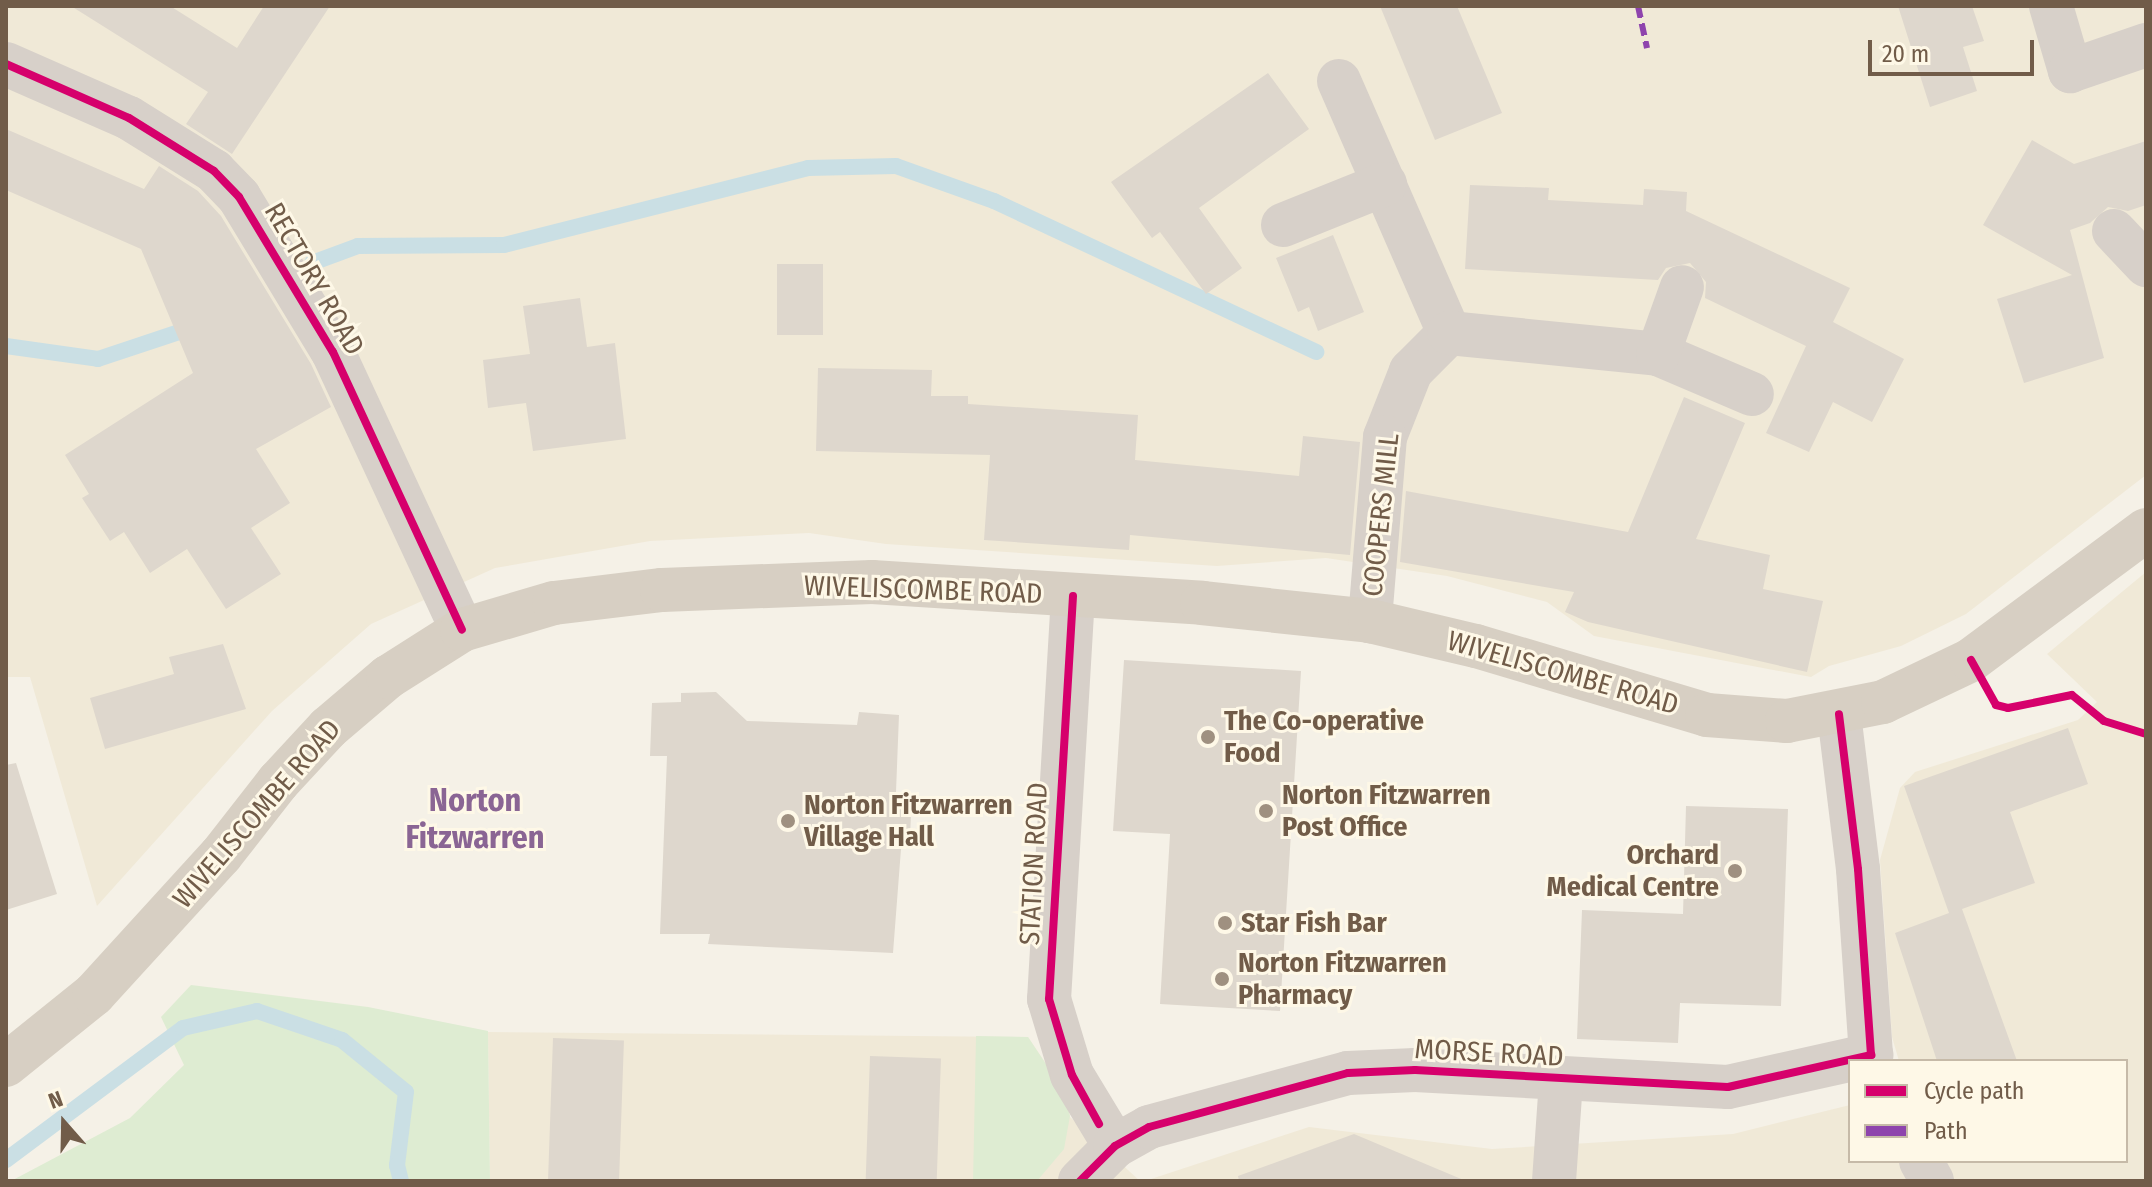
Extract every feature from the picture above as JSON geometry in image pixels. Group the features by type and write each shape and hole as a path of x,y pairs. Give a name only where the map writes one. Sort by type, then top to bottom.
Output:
{"main road":[{"name":"WIVELISCOMBE ROAD","path":"6,1065 94,994 328,728 388,677 462,630 554,603 662,590 872,582 1370,621 1476,646 1707,715 1787,721 1839,714 1883,702 1971,660 2146,530"}],"street":[{"path":"2051,6 2070,71 2146,45"},
{"name":"RECTORY ROAD","path":"6,64 129,118 214,171 239,197 333,352 462,630"},
{"path":"1339,81 1449,333 1658,354 1752,394"},
{"path":"1283,225 1385,184"},
{"path":"2114,231 2146,265"},
{"path":"1658,354 1682,287"},
{"name":"COOPERS MILL","path":"1370,621 1385,437 1411,371 1449,333"},
{"name":"STATION ROAD","path":"1073,596 1049,999 1072,1075 1115,1146"},
{"name":"MORSE ROAD","path":"1839,714 1858,869 1873,1058"},
{"name":"MORSE ROAD","path":"1080,1181 1115,1146 1149,1127 1348,1073 1415,1070 1728,1087 1848,1063"},
{"name":"MORSE ROAD","path":"1554,1181 1561,1080"},
{"path":"1922,1163 1932,1181"}],"shaded area":[{"path":"6,6 2146,6 2146,475 1966,614 1901,646 1829,666 1811,677 1594,636 1547,602 1447,576 1326,558 1217,566 886,544 809,533 650,541 495,568 371,624 272,711 97,906 30,677 6,677"},
{"path":"2146,572 2146,1181 1145,1181 1309,1127 1492,1149 1733,1134 1848,1105 1848,1163 2128,1163 2128,1059 1898,1059 1892,1037 1880,860 1900,788 1915,772 2078,720 2097,702 2047,654"},
{"path":"488,1032 1028,1037 1062,1088 1070,1117 1140,1181 490,1181"}],"green space":[{"path":"191,985 368,1007 488,1031 490,1181 11,1181 130,1118 184,1065 161,1017"},
{"path":"976,1036 1028,1037 1062,1088 1070,1116 1064,1149 1037,1181 973,1181"}],"building":[{"path":"71,6 170,6 237,48 264,6 330,6 232,154 186,124 208,92"},
{"path":"1380,6 1457,6 1502,113 1435,140"},
{"path":"1898,6 1972,6 1984,41 1963,47 1977,91 1930,107"},
{"path":"1268,73 1309,129 1199,208 1242,268 1206,294 1160,232 1152,238 1111,182"},
{"path":"6,129 144,189 159,166 198,191 221,216 311,364 331,407 256,449 290,503 251,528 281,574 226,609 187,549 150,573 124,532 110,541 82,498 89,494 65,455 193,373 141,249 6,190"},
{"path":"2032,140 2074,164 2146,141 2146,205 2128,211 2108,207 2090,223 2070,230 2104,358 2024,383 1997,299 2072,275 1983,225"},
{"path":"1470,185 1549,188 1548,200 1643,205 1644,189 1687,192 1686,211 1850,288 1833,322 1904,359 1872,422 1833,402 1809,452 1766,433 1806,346 1705,298 1706,282 1690,263 1666,268 1658,280 1465,269"},
{"path":"1333,235 1364,312 1318,331 1309,307 1298,312 1276,258"},
{"path":"777,264 823,264 823,335 777,335"},
{"path":"580,298 587,347 615,343 626,439 533,451 526,403 488,408 483,360 530,354 523,306"},
{"path":"818,368 932,370 931,396 968,396 968,404 1138,415 1135,460 1299,476 1303,436 1360,442 1350,555 1130,535 1129,550 984,540 990,455 816,451"},
{"path":"1684,397 1745,423 1696,539 1770,555 1763,589 1823,601 1807,672 1588,622 1565,612 1574,592 1400,562 1406,491 1628,532"},
{"path":"223,644 246,709 105,749 90,698 174,674 169,657"},
{"path":"1124,660 1301,671 1280,1011 1160,1004 1170,834 1113,831"},
{"name":"Norton Fitzwarren Village Hall","path":"716,692 747,721 857,725 859,712 899,715 896,792 912,793 910,836 902,836 893,953 708,944 710,934 660,934 667,756 650,756 652,703 681,702 681,693"},
{"path":"2068,728 2088,784 2010,812 2035,883 1962,909 2016,1059 1936,1059 1895,933 1949,913 1904,786"},
{"path":"16,763 57,894 6,910 6,765"},
{"name":"Orchard Medical Centre","path":"1686,806 1788,809 1781,1006 1680,1003 1678,1043 1577,1039 1582,910 1683,914"},
{"path":"553,1038 624,1040 619,1181 548,1181"},
{"path":"870,1056 941,1058 937,1181 866,1181"},
{"path":"1354,1134 1466,1181 1239,1181 1238,1176"}],"waterway":[{"path":"312,263 358,246 504,245 808,168 896,166 994,201 1316,352"},
{"path":"6,346 98,359 194,327"},
{"path":"6,1160 183,1028 257,1011 342,1040 406,1092 397,1165 401,1181"}],"marked path":[{"path":"1638,6 1647,48"}],"cycle path":[{"path":"6,64 129,118 214,171 239,197 333,352 462,630"},
{"path":"1073,596 1049,999 1072,1075 1099,1124"},
{"path":"1971,660 1996,705 2008,708 2072,695 2104,721 2146,734"},
{"path":"1839,714 1858,869 1871,1055 1853,1059"},
{"path":"1080,1181 1115,1146 1149,1127 1348,1073 1415,1070 1728,1087 1848,1060"}],"place":[{"name":"The Co-operative Food","path":"1208,737"},
{"name":"Norton Fitzwarren Post Office","path":"1266,811"},
{"name":"Norton Fitzwarren Village Hall","path":"788,821"},
{"name":"Orchard Medical Centre","path":"1735,871"},
{"name":"Star Fish Bar","path":"1225,923"},
{"name":"Norton Fitzwarren Pharmacy","path":"1222,979"}],"district":[{"name":"Norton Fitzwarren","path":"475,820"}]}
